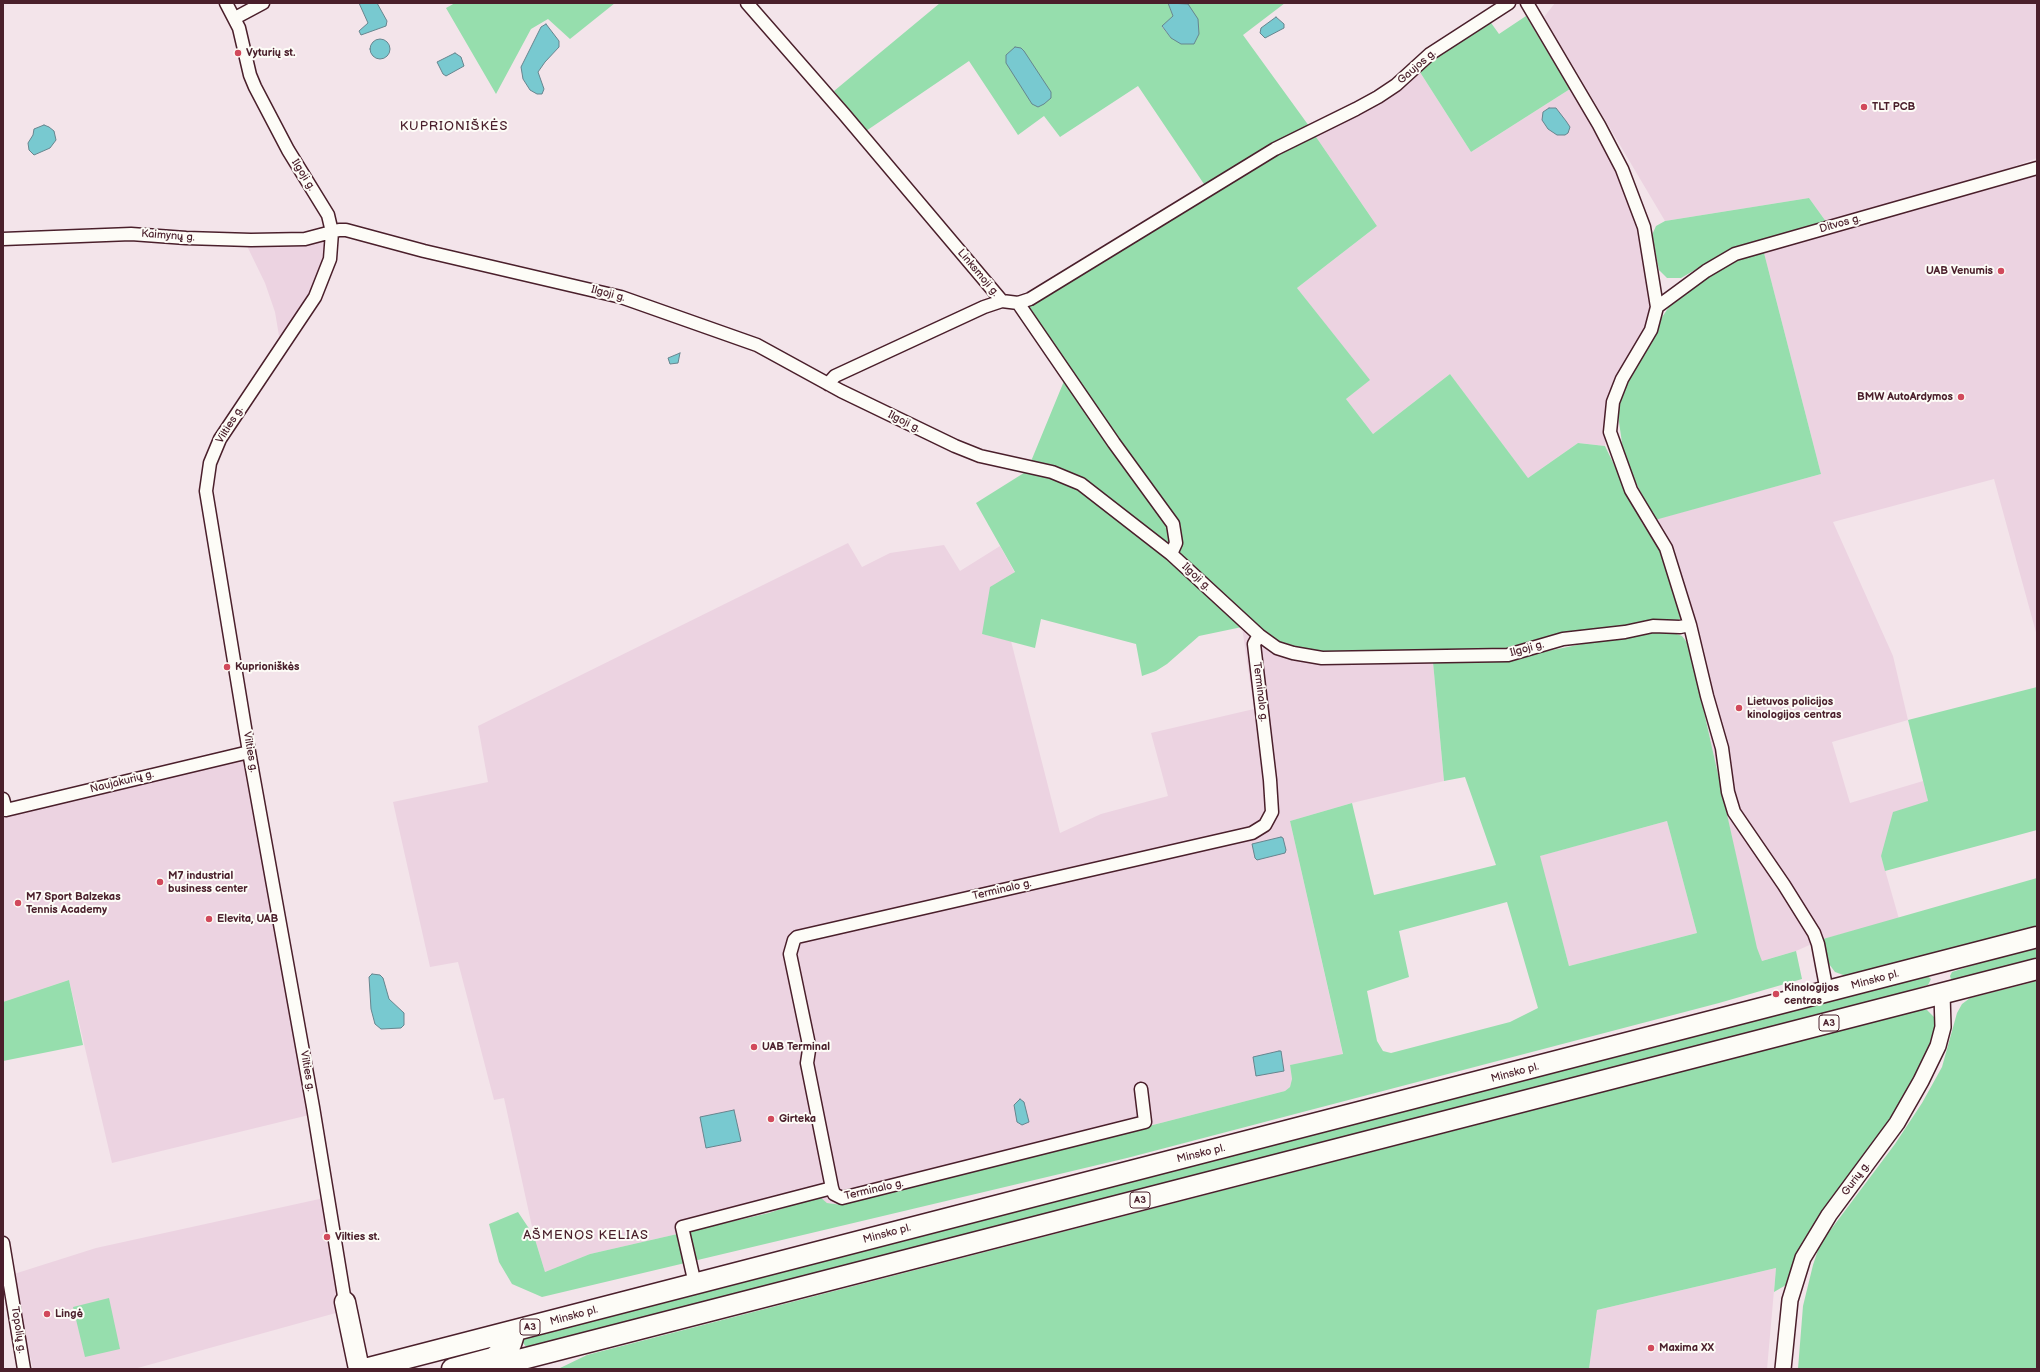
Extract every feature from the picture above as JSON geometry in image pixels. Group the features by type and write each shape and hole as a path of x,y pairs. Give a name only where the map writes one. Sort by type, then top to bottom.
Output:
{"highway":[{"name":"Minsko pl.","path":"365,1369 2037,937"},
{"path":"1942,994 1943,978 1946,972 1963,956"},
{"name":"A3","path":"484,1369 2037,969"},
{"path":"345,1302 359,1369"},
{"path":"452,1369 493,1358 511,1344 515,1331"}],"street":[{"name":"Ilgoji g.","path":"226,3 239,28 250,75 255,87 288,150 328,215 332,232 339,230 358,232 424,251 621,297 757,345 828,384 955,446 980,456 1052,472 1081,484 1171,554 1259,635 1277,648 1293,653 1322,658 1508,655 1563,639 1625,632 1653,626 1680,627 1690,625"},
{"path":"235,18 263,3"},
{"name":"Linksmoji g.","path":"748,3 1002,301 1018,303"},
{"name":"Gaujos g.","path":"1018,303 1030,299 1275,149 1321,125 1356,110 1378,97 1396,85 1430,54 1509,3"},
{"path":"1527,3 1599,125 1622,169 1644,227 1657,307 1651,330 1622,379 1613,402 1610,432 1631,490 1666,548 1690,625 1707,696 1722,748 1728,792 1734,812 1784,885 1814,933 1818,944 1828,992"},
{"name":"Ditvos g.","path":"1657,307 1706,271 1735,254 2037,168"},
{"name":"Kaimynų g.","path":"3,240 131,234 186,238 251,240 305,239 332,232"},
{"name":"Vilties g.","path":"332,232 330,259 315,297 230,423 214,452 207,476 206,500 249,752 312,1104 345,1302"},
{"path":"828,384 835,376 1002,301"},
{"path":"1018,303 1114,443 1173,524 1176,542 1171,554"},
{"name":"Terminalo g.","path":"1141,1089 1145,1122 842,1198 834,1194 832,1188 807,1063 809,1045 790,954 794,940 798,937 1252,833 1265,825 1272,812 1270,780 1254,644 1259,635"},
{"name":"Naujakurių g.","path":"4,807 249,752"},
{"name":"Gurių g.","path":"1783,1369 1790,1300 1803,1258 1829,1215 1897,1123 1921,1081 1938,1046 1943,1027 1942,994"},
{"name":"Terminalo g.","path":"694,1284 682,1227 832,1188"},
{"name":"Topolių g.","path":"3,1243 24,1369"}],"shaded area":[{"path":"1555,3 2037,3 2037,158 2010,168 1995,176 1827,223 1809,198 1665,221 1544,17"},
{"path":"1418,69 1471,152 1570,89 1593,122 1619,172 1638,220 1652,302 1649,323 1633,352 1614,379 1610,392 1605,446 1578,443 1528,478 1450,374 1373,434 1346,399 1369,380 1297,288 1377,226 1314,134"},
{"path":"2037,173 2037,636 1994,479 1833,522 1893,656 1908,720 1832,742 1850,803 1923,781 1928,801 1881,856 1899,919 1823,939 1796,951 1762,961 1756,948 1684,619 1642,523 1821,474 1763,249 1997,187"},
{"path":"325,238 324,256 309,299 280,342 275,312 265,283 247,246"},
{"path":"848,543 862,567 890,553 944,545 960,571 1000,546 1015,573 982,634 1011,641 1060,833 1101,814 1168,796 1151,733 1254,709 1242,627 1318,661 1433,662 1444,781 1352,803 1290,821 1343,1055 1290,1065 1292,1079 1290,1087 1285,1091 842,1205 827,1203 819,1197 769,1213 590,1254 545,1272 534,1236 504,1098 494,1100 458,962 430,967 393,802 488,782 478,726"},
{"path":"245,758 309,1115 112,1163 69,980 3,1002 3,818"},
{"path":"1667,821 1697,933 1569,966 1539,856"},
{"path":"324,1198 326,1227 331,1257 338,1278 343,1311 134,1369 33,1369 20,1316 14,1274 96,1248"},
{"path":"1776,1268 1767,1369 1589,1369 1597,1310"}],"green space":[{"path":"455,3 615,3 570,39 548,19 531,29 496,94 446,8"},
{"path":"940,3 1168,3 1173,16 1162,27 1171,38 1188,4 1186,3 1285,3 1243,35 1309,126 1206,187 1138,86 1060,137 1044,116 1018,135 969,61 866,131 834,91"},
{"path":"1526,16 1570,89 1471,152 1418,69 1489,20 1499,34"},
{"path":"1314,134 1377,226 1297,288 1370,380 1346,399 1373,434 1450,374 1528,478 1578,443 1605,446 1642,523 1659,548 1668,567 1684,619 1649,622 1513,649 1483,652 1314,651 1291,647 1242,627 1199,636 1167,664 1156,671 1142,676 1136,644 1041,619 1035,648 982,634 990,587 1015,572 976,503 1027,471 1069,369 1028,306 1129,246 1275,153"},
{"path":"1809,198 1827,223 1733,248 1681,278 1667,278 1659,270 1652,235 1656,226 1665,221"},
{"path":"1763,249 1821,474 1655,520 1635,481 1623,450 1618,415 1620,394 1659,322 1670,305 1686,290 1737,259"},
{"path":"1668,631 1682,636 1689,645 1757,948 1762,961 1796,951 1802,979 1719,1003 1127,1158 542,1297 512,1284 499,1262 489,1224 518,1212 534,1236 545,1272 590,1254 769,1213 819,1196 827,1203 842,1205 1285,1091 1290,1087 1292,1079 1290,1065 1343,1054 1290,821 1352,803 1374,895 1496,865 1465,777 1444,781 1433,662 1523,656 1627,635","holes":["1667,821 1697,933 1569,966 1540,856","1507,902 1538,1008 1510,1022 1391,1053 1383,1051 1377,1041 1367,991 1409,977 1399,931"]},
{"path":"2037,687 2037,830 1885,871 1881,856 1893,812 1928,801 1908,720"},
{"path":"2037,878 2037,928 1846,976 1835,972 1829,964 1823,939"},
{"path":"2037,944 2037,962 1954,982 1951,979 1950,976 1952,972"},
{"path":"1925,974 1931,979 1928,985 1874,1001 527,1348 523,1343 524,1338 529,1334"},
{"path":"69,980 83,1045 3,1061 3,1002"},
{"path":"2037,981 2037,1369 1798,1369 1803,1306 1820,1244 1895,1144 1922,1103 1942,1067 1957,1013 1962,1004 1970,998"},
{"path":"1920,1010 1927,1010 1936,1019 1935,1037 1928,1053 1883,1133 1822,1212 1803,1241 1786,1285 1774,1292 1776,1268 1597,1310 1589,1369 558,1369 587,1355"},
{"path":"109,1298 120,1349 85,1357 73,1307"}],"water":[{"path":"359,3 377,3 387,21 386,26 361,35 359,31 368,23"},
{"path":"1168,3 1188,4 1198,19 1199,34 1194,44 1181,44 1171,38 1162,26 1173,16"},
{"path":"1276,17 1284,24 1284,28 1265,38 1260,33 1261,28"},
{"path":"546,24 559,41 559,47 538,72 544,89 542,94 537,94 530,90 523,79 521,67 541,27"},
{"path":"376,39 384,39 390,45 390,53 384,59 376,59 370,53 370,45"},
{"path":"1015,47 1021,48 1024,51 1051,92 1051,98 1038,107 1032,104 1006,63 1006,55"},
{"path":"455,53 461,57 464,66 446,76 443,74 437,62"},
{"path":"1549,108 1556,108 1566,121 1570,127 1568,133 1565,135 1557,135 1548,129 1542,120 1543,112"},
{"path":"44,125 54,131 56,140 50,148 34,155 29,150 28,143 33,135 34,129"},
{"path":"680,353 678,363 670,364 668,358"},
{"path":"1281,837 1283,838 1286,850 1285,853 1257,860 1255,858 1252,844"},
{"path":"372,974 380,975 383,978 389,999 404,1013 404,1025 401,1028 381,1029 375,1024 371,1009 369,977"},
{"path":"1281,1051 1284,1071 1256,1076 1253,1057"},
{"path":"1020,1099 1024,1102 1029,1122 1022,1125 1017,1122 1014,1105"},
{"path":"734,1110 741,1141 706,1148 700,1117"}],"place":[{"name":"Vyturių st.","path":"238,53"},
{"name":"TLT PCB","path":"1864,107"},
{"name":"UAB Venumis","path":"2001,271"},
{"name":"BMW AutoArdymos","path":"1961,397"},
{"name":"Kuprioniškės","path":"227,667"},
{"name":"Lietuvos policijos kinologijos centras","path":"1739,708"},
{"name":"M7 industrial business center","path":"160,882"},
{"name":"M7 Sport Balzekas Tennis Academy","path":"18,903"},
{"name":"Elevita, UAB","path":"209,919"},
{"name":"Kinologijos centras","path":"1776,994"},
{"name":"UAB Terminal","path":"754,1047"},
{"name":"Girteka","path":"771,1119"},
{"name":"Vilties st.","path":"327,1237"},
{"name":"Lingė","path":"47,1314"},
{"name":"Maxima XX","path":"1651,1348"}],"district":[{"name":"KUPRIONIŠKĖS","path":"454,127"},
{"name":"AŠMENOS KELIAS","path":"586,1236"}]}
